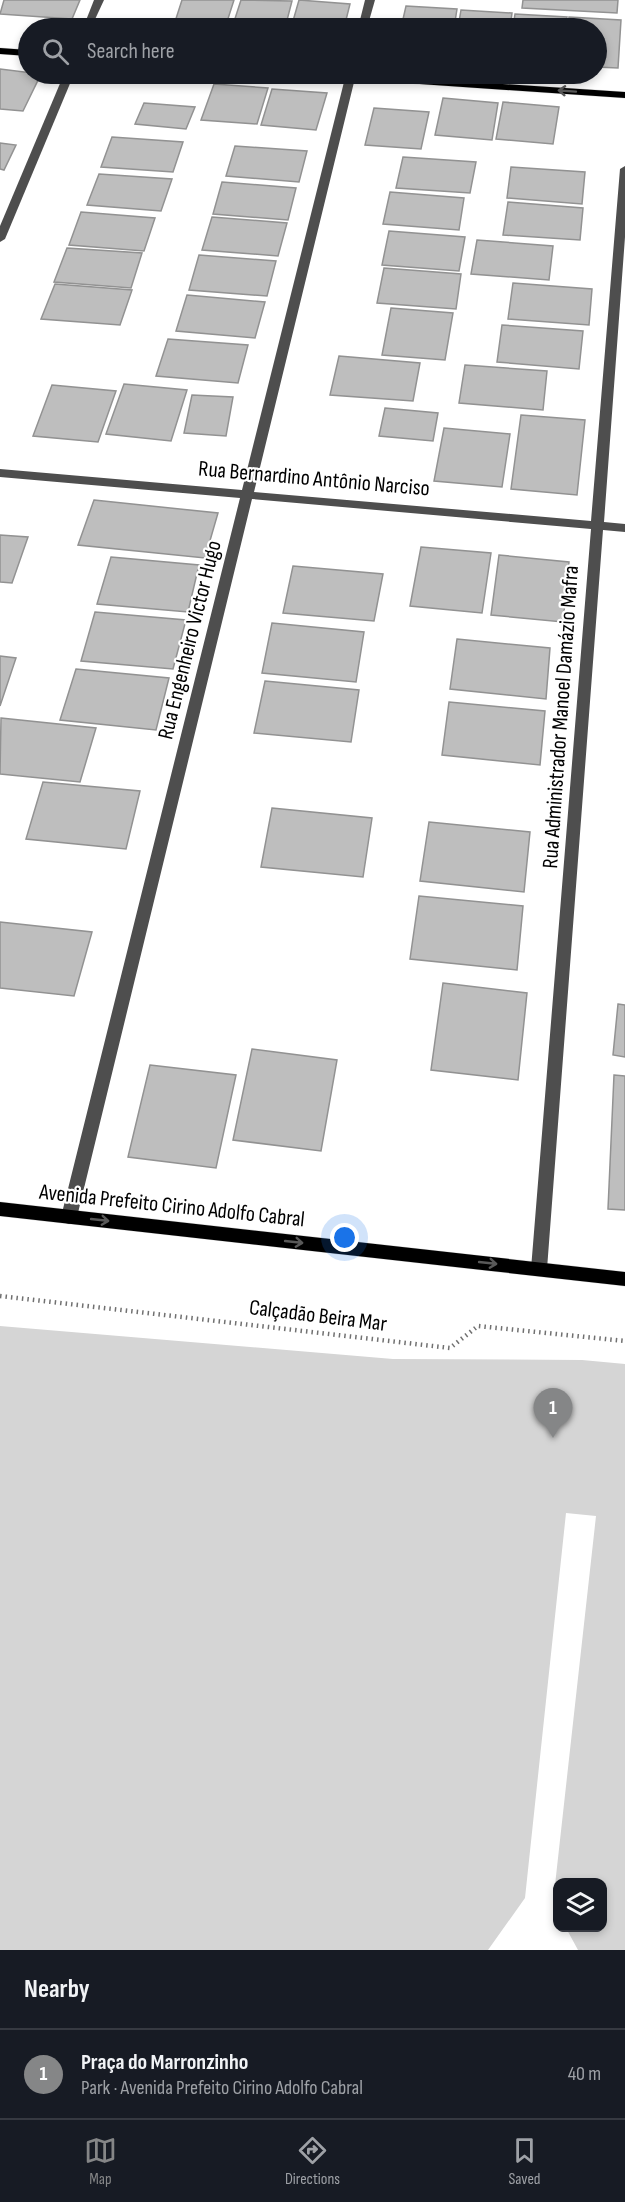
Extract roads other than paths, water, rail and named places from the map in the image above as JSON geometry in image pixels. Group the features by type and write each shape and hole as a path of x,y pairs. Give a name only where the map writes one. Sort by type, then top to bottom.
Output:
{"main road":[{"path":"0,51 18,52"},
{"path":"468,84 625,96"},
{"name":"Avenida Prefeito Cirino Adolfo Cabral","path":"0,1209 625,1278"}],"street":[{"path":"91,18 99,0"},
{"path":"366,18 370,0"},
{"path":"0,240 65,84"},
{"name":"Rua Engenheiro Victor Hugo","path":"69,1217 349,84"},
{"name":"Rua Administrador Manoel Damázio Mafra","path":"539,1269 625,169"},
{"name":"Rua Bernardino Antônio Narciso","path":"0,473 625,528"}],"place":[{"name":"Praça do Marronzinho","path":"553,1438"}]}
